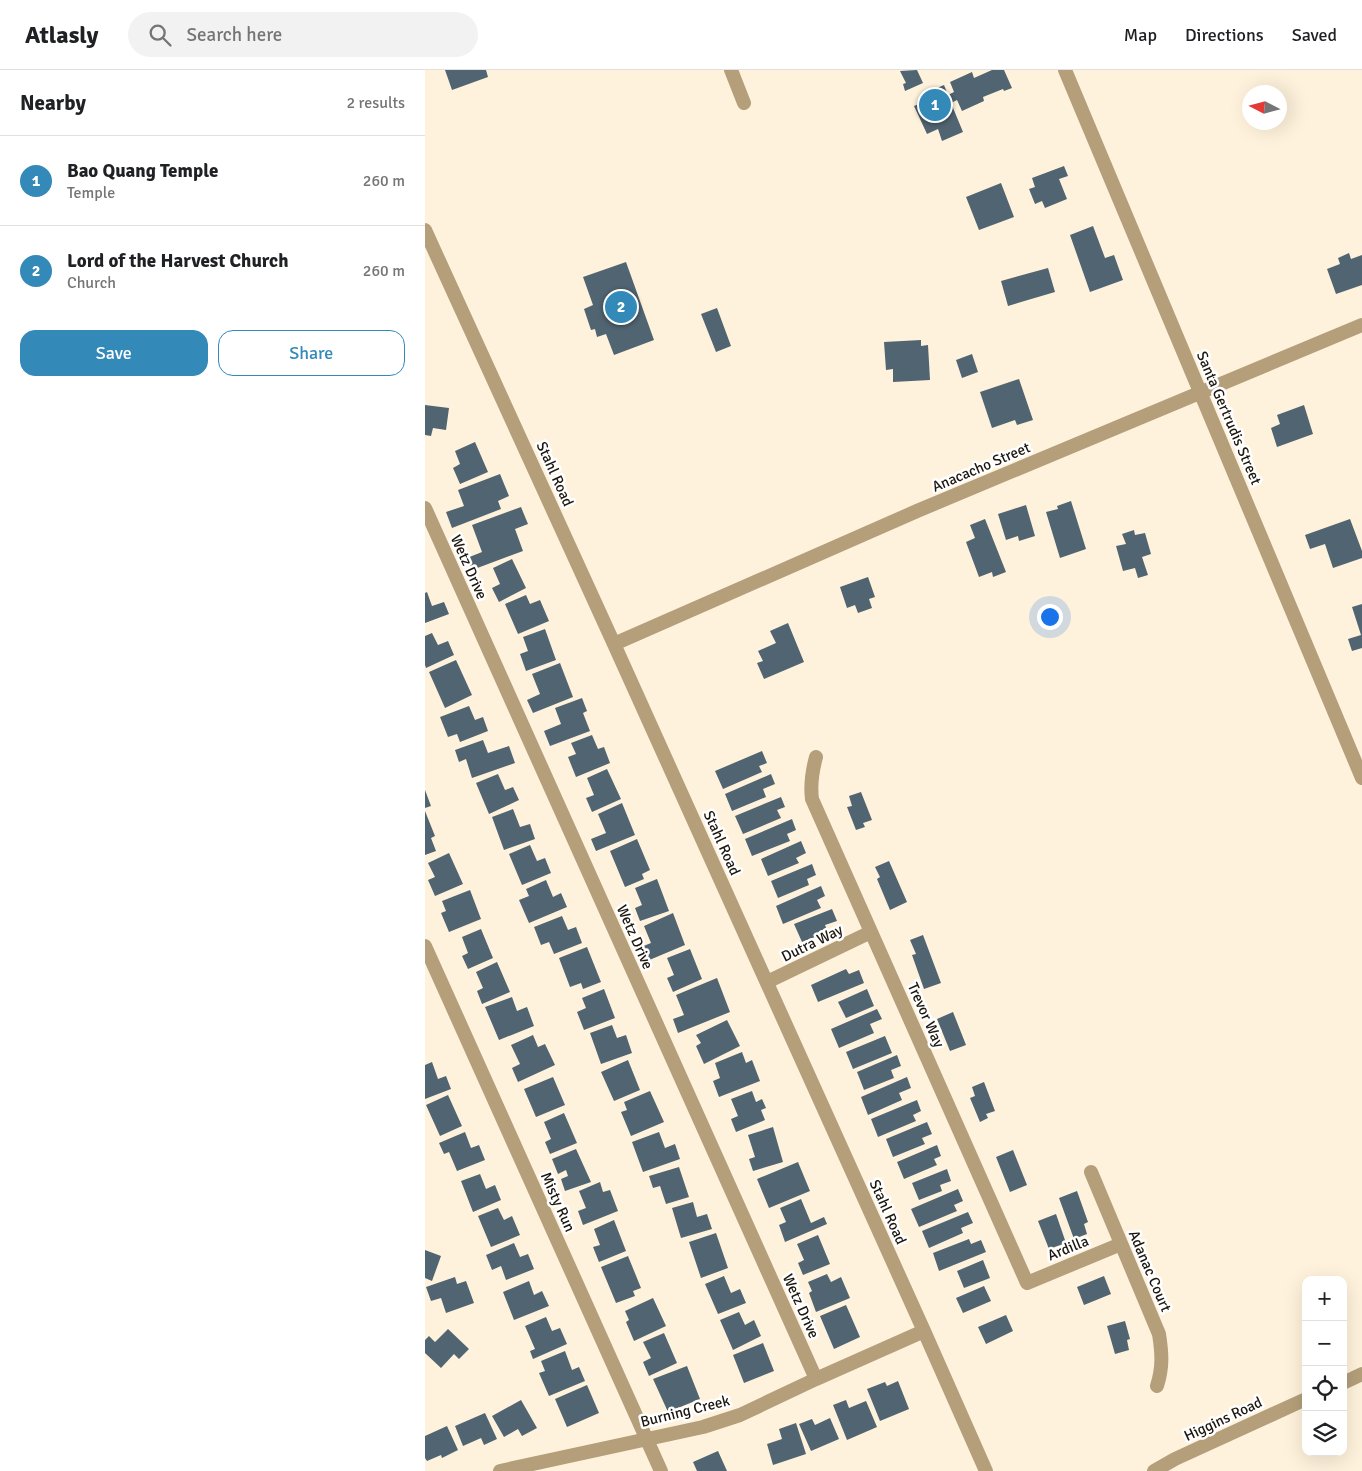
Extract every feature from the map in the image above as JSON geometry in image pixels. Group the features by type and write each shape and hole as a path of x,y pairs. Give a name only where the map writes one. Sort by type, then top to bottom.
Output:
{"street":[{"path":"731,70 745,103"},
{"name":"Santa Gertrudis Street","path":"1065,70 1362,778"},
{"name":"Stahl Road","path":"425,230 767,982 986,1471"},
{"name":"Anacacho Street","path":"614,644 917,511 1362,325"},
{"name":"Wetz Drive","path":"425,508 816,1379"},
{"name":"Trevor Way","path":"816,758 811,773 810,787 812,799 1027,1283"},
{"name":"Dutra Way","path":"767,982 871,932"},
{"name":"Misty Run","path":"425,946 661,1471"},
{"name":"Adanac Court","path":"1091,1172 1159,1334 1163,1357 1157,1386"},
{"name":"Ardilla","path":"1027,1283 1121,1244"},
{"name":"Burning Creek","path":"500,1471 703,1427 740,1415 924,1331"},
{"path":"1347,1380 1362,1374"},
{"name":"Higgins Road","path":"1154,1471 1175,1459 1302,1401"}],"building":[{"path":"445,70 486,70 488,77 452,90"},
{"path":"917,70 923,83 905,91 903,84 906,83 900,71"},
{"path":"992,70 1004,70 1012,88 1004,91 1003,89 983,97 984,101 962,111 957,100 951,103 963,132 942,141 938,129 927,134 914,106 926,101 923,94 944,85 948,95 954,92 950,82 972,72 974,78"},
{"path":"1064,166 1068,176 1059,179 1067,199 1045,208 1042,201 1035,204 1029,189 1035,187 1032,178"},
{"path":"1001,183 1014,217 979,230 966,197"},
{"path":"1093,226 1105,258 1114,255 1123,280 1090,292 1070,235"},
{"path":"1349,253 1351,259 1362,255 1362,285 1336,294 1327,269 1340,264 1338,258"},
{"path":"626,262 654,340 614,355 606,334 597,337 595,329 591,330 584,309 593,305 583,277"},
{"path":"1048,268 1055,292 1008,306 1001,281"},
{"path":"717,308 731,346 716,352 701,314"},
{"path":"921,340 921,346 928,345 930,380 893,382 893,369 886,370 884,342"},
{"path":"972,354 978,372 962,378 956,360"},
{"path":"1019,379 1033,420 1017,425 1015,420 992,428 980,392"},
{"path":"425,405 449,408 446,430 433,428 431,436 425,435"},
{"path":"1304,405 1313,434 1277,447 1271,428 1280,424 1277,415"},
{"path":"475,442 488,472 460,484 453,468 460,464 455,451"},
{"path":"500,474 509,496 498,501 501,509 452,528 446,512 464,506 458,490"},
{"path":"1071,501 1086,549 1060,558 1046,512 1058,509 1057,506"},
{"path":"1026,505 1035,536 1019,541 1018,536 1006,540 998,514"},
{"path":"521,507 528,524 515,529 523,551 472,570 467,558 482,552 472,525"},
{"path":"985,519 1006,572 993,577 992,572 979,577 966,542 975,538 970,525"},
{"path":"1350,519 1362,551 1362,558 1333,568 1325,544 1310,549 1305,535"},
{"path":"1134,530 1135,535 1145,533 1151,554 1142,557 1148,575 1138,578 1135,568 1123,571 1116,546 1126,544 1122,534"},
{"path":"512,559 526,588 499,602 492,588 500,584 493,568"},
{"path":"868,577 875,597 869,599 872,608 858,613 855,605 847,608 840,587"},
{"path":"427,592 432,606 444,602 449,614 425,623 425,593"},
{"path":"526,595 530,604 540,600 549,621 518,634 505,604"},
{"path":"1362,604 1362,648 1352,651 1348,639 1361,635 1352,607"},
{"path":"788,623 804,662 764,679 757,663 763,661 758,651 776,643 770,631"},
{"path":"545,629 556,660 526,671 520,654 528,651 523,637"},
{"path":"432,633 438,645 448,641 454,655 426,668 425,636"},
{"path":"456,660 472,695 445,708 429,672"},
{"path":"560,663 573,697 533,713 527,700 540,694 532,674"},
{"path":"582,698 587,711 583,713 590,731 550,746 544,731 561,724 555,708"},
{"path":"469,706 475,720 483,717 488,731 460,742 457,734 448,737 440,717"},
{"path":"592,735 598,749 604,747 610,763 576,777 568,757 576,754 571,743"},
{"path":"483,740 488,753 509,746 515,763 472,778 466,759 459,762 455,750"},
{"path":"762,751 767,763 759,766 762,772 723,789 715,771"},
{"path":"607,769 621,799 592,812 586,798 594,795 587,778"},
{"path":"498,774 505,790 513,787 519,800 489,814 476,783"},
{"path":"771,774 775,784 763,789 766,797 732,811 725,794"},
{"path":"425,790 431,806 425,808"},
{"path":"861,792 872,820 863,823 865,827 856,830 847,807 852,806 849,796"},
{"path":"781,797 785,807 777,810 781,818 743,834 735,816"},
{"path":"622,803 635,835 596,851 591,839 606,833 598,814"},
{"path":"513,809 520,827 530,824 535,839 504,850 492,817"},
{"path":"425,811 435,836 431,838 436,851 425,855"},
{"path":"792,819 796,830 787,834 790,841 752,856 745,839"},
{"path":"637,839 650,870 642,874 644,879 625,887 610,851"},
{"path":"801,841 806,853 796,858 799,863 768,876 761,859"},
{"path":"530,845 537,861 545,858 551,873 522,885 509,854"},
{"path":"449,853 463,884 435,896 428,880 435,877 428,863"},
{"path":"889,861 907,902 890,910 877,879 880,877 875,867"},
{"path":"812,864 816,875 807,879 809,885 778,898 771,881"},
{"path":"657,879 669,911 640,921 635,908 642,905 635,888"},
{"path":"546,880 553,897 561,893 567,907 529,923 519,900 529,896 526,889"},
{"path":"821,886 825,896 817,900 821,908 783,924 776,906"},
{"path":"470,890 481,919 449,932 441,913 446,911 442,901"},
{"path":"832,909 837,921 825,925 828,932 802,942 794,924"},
{"path":"673,913 685,945 647,961 641,947 651,943 644,926"},
{"path":"562,916 568,930 576,927 582,943 554,954 549,942 541,945 534,927"},
{"path":"481,929 493,958 468,969 462,956 468,953 462,937"},
{"path":"923,935 941,983 924,989 912,955 916,954 910,940"},
{"path":"587,947 601,982 583,989 581,983 570,987 559,958"},
{"path":"690,949 702,979 673,992 667,978 674,975 667,958"},
{"path":"497,962 510,992 482,1004 477,991 483,988 476,972"},
{"path":"846,969 849,974 859,970 864,983 818,1002 811,985"},
{"path":"717,978 730,1012 678,1033 673,1019 684,1015 676,995"},
{"path":"604,989 615,1018 584,1030 577,1012 586,1008 582,998"},
{"path":"867,989 874,1006 846,1018 838,1002"},
{"path":"512,997 517,1011 527,1007 534,1026 499,1040 485,1007"},
{"path":"877,1009 882,1019 870,1024 874,1033 839,1048 831,1029"},
{"path":"953,1012 966,1045 950,1051 937,1019"},
{"path":"727,1020 740,1046 704,1064 696,1046 701,1043 696,1035"},
{"path":"612,1025 617,1038 626,1035 632,1053 601,1064 590,1033"},
{"path":"533,1035 538,1047 545,1044 555,1065 518,1082 512,1068 520,1064 511,1045"},
{"path":"885,1036 892,1053 853,1069 846,1052"},
{"path":"742,1052 746,1063 752,1060 760,1081 719,1097 713,1081 720,1078 715,1063"},
{"path":"897,1055 901,1066 891,1070 894,1078 864,1090 857,1072"},
{"path":"628,1060 640,1090 614,1101 601,1072"},
{"path":"432,1062 438,1079 446,1076 451,1089 425,1099 425,1065"},
{"path":"553,1077 565,1105 536,1117 524,1089"},
{"path":"907,1077 911,1088 899,1093 902,1100 868,1115 861,1097"},
{"path":"984,1082 995,1111 986,1114 988,1118 980,1122 970,1098 975,1096 972,1087"},
{"path":"650,1091 664,1122 631,1136 621,1112 627,1110 624,1102"},
{"path":"752,1091 756,1102 762,1099 766,1108 761,1110 765,1120 736,1132 731,1119 738,1116 731,1099"},
{"path":"448,1095 462,1126 440,1136 426,1105"},
{"path":"917,1100 921,1111 913,1115 916,1121 878,1137 871,1119"},
{"path":"564,1113 577,1143 550,1154 545,1142 551,1139 544,1122"},
{"path":"927,1122 932,1134 922,1138 925,1144 893,1157 886,1139"},
{"path":"773,1127 783,1162 753,1171 749,1159 755,1157 748,1135"},
{"path":"465,1132 471,1148 479,1145 485,1160 457,1171 449,1152 444,1154 439,1143"},
{"path":"659,1132 665,1148 675,1144 680,1159 643,1172 632,1142"},
{"path":"937,1145 941,1156 934,1159 937,1165 904,1179 897,1162"},
{"path":"576,1149 591,1182 565,1191 561,1179 568,1176 566,1170 558,1174 552,1159"},
{"path":"1013,1150 1027,1185 1010,1192 996,1157"},
{"path":"798,1162 810,1191 769,1208 757,1179"},
{"path":"679,1167 689,1197 666,1204 660,1186 653,1188 649,1176"},
{"path":"947,1169 951,1181 940,1185 942,1191 919,1200 912,1183"},
{"path":"480,1174 486,1189 495,1185 501,1200 473,1212 461,1181"},
{"path":"600,1182 603,1192 610,1190 618,1211 583,1225 578,1211 586,1208 579,1191"},
{"path":"958,1189 963,1201 954,1205 957,1211 919,1227 911,1209"},
{"path":"1077,1191 1088,1222 1084,1224 1087,1234 1074,1239 1059,1198"},
{"path":"801,1199 811,1223 824,1217 827,1224 785,1242 779,1225 786,1222 780,1208"},
{"path":"693,1202 697,1217 707,1214 712,1229 681,1238 672,1208"},
{"path":"498,1208 504,1220 512,1216 520,1235 491,1247 478,1216"},
{"path":"968,1212 973,1223 961,1228 963,1233 929,1248 922,1231"},
{"path":"1056,1214 1066,1243 1049,1249 1038,1221"},
{"path":"614,1220 626,1251 599,1262 593,1247 600,1245 594,1229"},
{"path":"716,1233 728,1268 701,1278 689,1242"},
{"path":"818,1235 830,1264 803,1275 798,1263 804,1260 797,1244"},
{"path":"969,1239 971,1244 981,1240 986,1252 939,1271 933,1253"},
{"path":"514,1243 520,1257 528,1254 534,1269 506,1280 501,1266 492,1270 486,1255"},
{"path":"425,1250 441,1256 432,1281 425,1278"},
{"path":"628,1256 641,1288 633,1291 635,1296 616,1303 601,1267"},
{"path":"983,1260 990,1278 964,1288 957,1271"},
{"path":"827,1274 831,1282 841,1277 850,1298 816,1312 809,1293 812,1291 808,1282"},
{"path":"724,1276 731,1293 740,1289 746,1303 718,1314 705,1284"},
{"path":"1104,1276 1111,1294 1084,1305 1077,1287"},
{"path":"455,1277 457,1284 466,1281 474,1303 446,1313 441,1298 431,1301 426,1287"},
{"path":"529,1281 534,1295 542,1291 549,1306 514,1320 503,1292"},
{"path":"984,1286 991,1301 963,1313 956,1298"},
{"path":"653,1298 666,1326 634,1341 626,1322 629,1320 625,1311"},
{"path":"846,1305 860,1337 834,1349 820,1316"},
{"path":"739,1312 745,1325 754,1320 761,1336 733,1350 720,1320"},
{"path":"1006,1315 1013,1331 986,1344 978,1327"},
{"path":"546,1317 552,1331 560,1328 567,1344 533,1359 530,1351 535,1349 525,1326"},
{"path":"1125,1321 1130,1339 1127,1340 1129,1350 1115,1354 1107,1326"},
{"path":"448,1329 469,1349 459,1359 454,1354 441,1368 425,1353 425,1340 429,1336 435,1342"},
{"path":"664,1333 677,1363 649,1376 643,1362 651,1358 643,1342"},
{"path":"763,1343 774,1371 744,1383 733,1355"},
{"path":"565,1351 572,1370 579,1367 585,1381 549,1396 539,1373 545,1371 541,1361"},
{"path":"687,1366 700,1399 668,1412 653,1379"},
{"path":"898,1381 909,1409 880,1421 867,1389 885,1382 887,1386"},
{"path":"587,1385 599,1413 567,1427 555,1399"},
{"path":"521,1400 537,1428 522,1436 518,1429 504,1437 492,1416"},
{"path":"846,1400 849,1408 866,1401 877,1427 847,1440 833,1405"},
{"path":"485,1413 497,1439 484,1445 481,1438 463,1446 455,1426"},
{"path":"830,1418 839,1439 811,1451 799,1424 812,1419 815,1425"},
{"path":"796,1423 806,1454 773,1465 767,1444 782,1439 779,1429"},
{"path":"447,1426 458,1450 442,1458 441,1455 427,1461 425,1458 425,1436"},
{"path":"718,1451 727,1471 697,1471 693,1462"}],"place":[{"name":"Bao Quang Temple","path":"935,105"},
{"name":"Lord of the Harvest Church","path":"621,307"}]}
